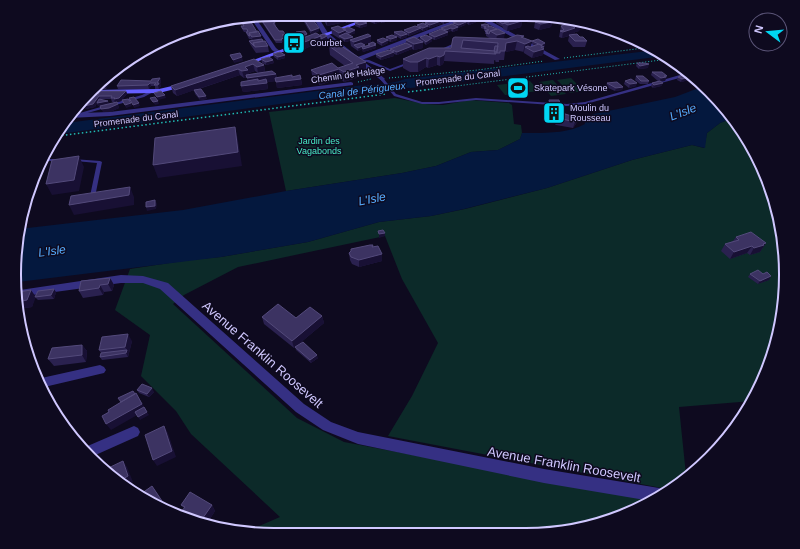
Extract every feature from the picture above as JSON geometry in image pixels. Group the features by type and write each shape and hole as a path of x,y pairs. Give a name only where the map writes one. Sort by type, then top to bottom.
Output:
{"main road":[{"path":"234,69 362,21"},
{"path":"98,92 153,91 175,88 193,82"}],"street":[{"path":"318,21 325,34 384,80"},
{"path":"357,60 458,21"},
{"path":"256,22 274,49 278,52"},
{"path":"488,22 515,40 557,59"},
{"name":"Chemin de Halage","path":"77,115 110,114 351,84"},
{"name":"Avenue Franklin Roosevelt","path":"22,293 134,278 154,281 164,286 300,408 327,426 358,438 544,476 652,494"},
{"path":"45,382 100,370"},
{"path":"92,450 134,432"}],"lane":[{"path":"433,53 457,43 465,43"},
{"path":"357,60 368,61 390,70 412,62"},
{"path":"384,80 391,92 406,99 422,103 439,103 476,99 578,104 683,76"},
{"path":"78,114 143,96 153,91"},
{"path":"48,159 100,162 93,196"}],"path":[{"name":"Chemin de Halage","path":"351,84 374,79 384,80 478,70 642,49"},
{"name":"Promenade du Canal","path":"63,135 391,92 660,60"}],"green space":[{"path":"571,78 584,91 570,93 557,80"},
{"path":"553,80 566,94 551,96 539,82"},
{"name":"Skatepark Vésone","path":"530,81 539,91 505,95 497,85"},
{"name":"Jardin des Vagabonds","path":"395,98 425,104 443,105 470,100 509,103 512,105 514,124 521,125 522,133 520,139 498,150 471,152 436,166 402,173 286,191 269,112"},
{"path":"727,120 753,162 766,193 777,241 779,274 777,308 766,356 753,387 745,402 679,407 686,471 661,488 388,436 412,396 438,343 402,279 385,236 238,267 184,295 173,304 297,418 344,442 644,499 607,515 559,526 526,528 257,527 280,517 191,434 176,411 141,376 150,335 115,310 130,269 189,260 221,257 308,242 379,222 431,216 465,209 547,188 632,160 692,145 704,148 707,133 720,123"}],"water":[{"name":"Canal de Périgueux","path":"646,51 655,57 411,88 395,87 369,92 64,133 72,122 364,85 385,84 405,79"},
{"name":"L'Isle","path":"698,88 727,120 720,123 707,133 705,148 692,145 632,160 547,188 464,209 431,216 379,222 308,242 221,257 21,282 23,241 25,228 183,210 286,191 402,173 436,166 471,152 498,150 520,139 522,133 571,130 585,124 584,118 594,114 675,97"}],"building":[{"path":"274,21 275,23 273,23 279,31 283,31 285,34 282,35 287,37 281,39 282,40 275,40 263,22"},
{"path":"305,21 314,21 319,28 311,31"},
{"path":"361,21 367,23 360,25 355,23"},
{"path":"429,21 441,21 430,25 425,23"},
{"path":"458,21 466,22 459,25 453,23"},
{"path":"498,21 509,22 504,23 503,24"},
{"path":"511,21 522,21 508,25 504,23"},
{"path":"251,22 257,32 249,33 249,36 246,32 248,32 247,29 243,29 241,26 244,26 242,23"},
{"path":"536,22 550,22 541,24"},
{"path":"423,23 428,26 423,28 417,25"},
{"path":"452,24 458,27 446,30 441,28"},
{"path":"567,24 574,26 573,26 575,28 563,32 560,31 564,30 561,26"},
{"path":"481,25 489,25 488,27 490,26 497,29 490,31 489,34 486,33 488,32 485,31 489,30"},
{"path":"338,26 346,30 339,33 331,28"},
{"path":"415,26 421,28 409,33 404,30"},
{"path":"348,27 355,30 349,33 343,29"},
{"path":"441,29 448,32 435,37 429,34"},
{"path":"498,29 505,33 497,35 490,31"},
{"path":"258,31 261,36 252,37 249,33"},
{"path":"305,31 307,34 296,39 292,34 297,34 296,32"},
{"path":"402,31 407,34 401,36 394,32"},
{"path":"316,33 321,36 299,44 295,41"},
{"path":"346,33 353,37 345,39 339,36"},
{"path":"324,34 327,36 321,39 320,35"},
{"path":"368,34 371,36 354,42 350,40"},
{"path":"577,34 587,41 575,41 569,35"},
{"path":"392,35 397,37 391,39 386,37"},
{"path":"426,35 432,38 426,42 420,37"},
{"path":"517,35 524,36 521,37 532,41 525,44 517,41 506,43 505,51 500,51 500,53 497,53 498,43 463,40 461,48 495,51 495,54 445,51 444,55 440,57 437,56 429,59 426,58 418,62 410,62 403,59 429,48 451,48 453,38 455,37 507,39"},
{"path":"414,37 423,42 414,44 406,40"},
{"path":"383,38 388,40 382,43 377,40"},
{"path":"262,39 263,41 253,43 254,46 249,41"},
{"path":"538,39 545,43 541,45 532,41"},
{"path":"265,41 268,46 255,47 253,43"},
{"path":"373,42 376,45 363,49 362,47 370,45 368,44"},
{"path":"361,43 365,45 358,48 354,45"},
{"path":"406,43 412,46 397,52 390,49"},
{"path":"338,44 366,62 356,65 359,67 344,72 339,69 319,75 311,70 332,63 338,68 353,63 329,46"},
{"path":"539,44 544,47 541,47 544,49 534,52 525,47 530,47"},
{"path":"495,46 498,46 496,54 494,51"},
{"path":"389,50 394,52 381,57 376,54"},
{"path":"280,52 285,55 278,57 273,54"},
{"path":"240,53 242,57 233,60 230,55"},
{"path":"269,57 273,60 266,62 261,59"},
{"path":"254,59 264,65 257,67 253,64 245,67 248,70 242,71 238,69 175,90 171,86"},
{"path":"637,63 644,63 649,64 640,66"},
{"path":"272,71 276,74 247,78 246,75"},
{"path":"652,72 662,72 667,76 661,78"},
{"path":"292,75 292,77 300,75 301,79 276,82 275,78"},
{"path":"683,75 686,78 682,79 678,77"},
{"path":"636,76 643,76 649,81 641,81"},
{"path":"160,78 157,83 159,83 158,85 154,85 156,83 150,83 148,85 117,86 121,80 151,81 152,79"},
{"path":"258,79 258,81 266,79 267,83 241,86 241,82"},
{"path":"631,79 637,83 630,84 625,81"},
{"path":"660,81 663,83 654,85 652,83"},
{"path":"617,82 623,87 616,88 607,83"},
{"path":"201,89 206,96 199,97 194,90"},
{"path":"99,91 126,91 119,98 114,99 115,98 111,98 112,96 99,96 93,104 85,106 95,95 98,95"},
{"path":"161,91 165,95 157,97 154,93"},
{"path":"134,97 139,103 133,105 129,98"},
{"path":"155,97 158,101 153,102 150,98"},
{"path":"99,99 108,101 97,103"},
{"path":"128,99 131,103 125,105 122,100"},
{"path":"549,100 559,100 562,113 578,118 575,122 558,118 552,113"},
{"path":"117,102 118,104 109,108 101,109 100,106"},
{"path":"235,127 238,152 153,165 155,138"},
{"path":"79,156 74,180 46,184 52,160"},
{"path":"130,187 129,195 69,205 71,196"},
{"path":"155,200 155,206 146,207 146,202"},
{"path":"383,230 385,233 379,234 378,231"},
{"path":"751,232 766,243 754,248 752,246 734,252 725,244 739,240 736,237"},
{"path":"373,245 372,247 378,246 382,254 359,260 351,257 349,253 351,249"},
{"path":"758,270 763,274 767,272 771,276 760,281 750,274"},
{"path":"110,278 108,284 100,285 99,288 79,291 81,281"},
{"path":"54,289 51,295 35,297 38,291"},
{"path":"31,290 27,300 23,301 22,291"},
{"path":"278,304 296,318 310,307 322,316 292,341 262,317"},
{"path":"128,334 125,347 99,350 102,337"},
{"path":"303,342 317,355 310,360 295,347"},
{"path":"82,345 82,355 48,359 52,348"},
{"path":"127,350 126,353 100,357 101,353"},
{"path":"142,384 152,388 147,394 137,390"},
{"path":"133,391 135,394 121,402 118,398"},
{"path":"136,393 142,404 106,424 102,416 109,412 108,410"},
{"path":"144,407 147,412 138,417 135,412"},
{"path":"164,426 172,451 153,460 145,435"},
{"path":"123,461 128,476 124,478 110,467"},
{"path":"152,486 162,501 161,502 144,492"},
{"path":"190,492 212,505 203,518 182,511 185,507 181,505"}],"place":[{"name":"Courbet","path":"294,43"},
{"name":"Skatepark Vésone","path":"518,88"},
{"name":"Moulin du Rousseau","path":"554,113"}]}
